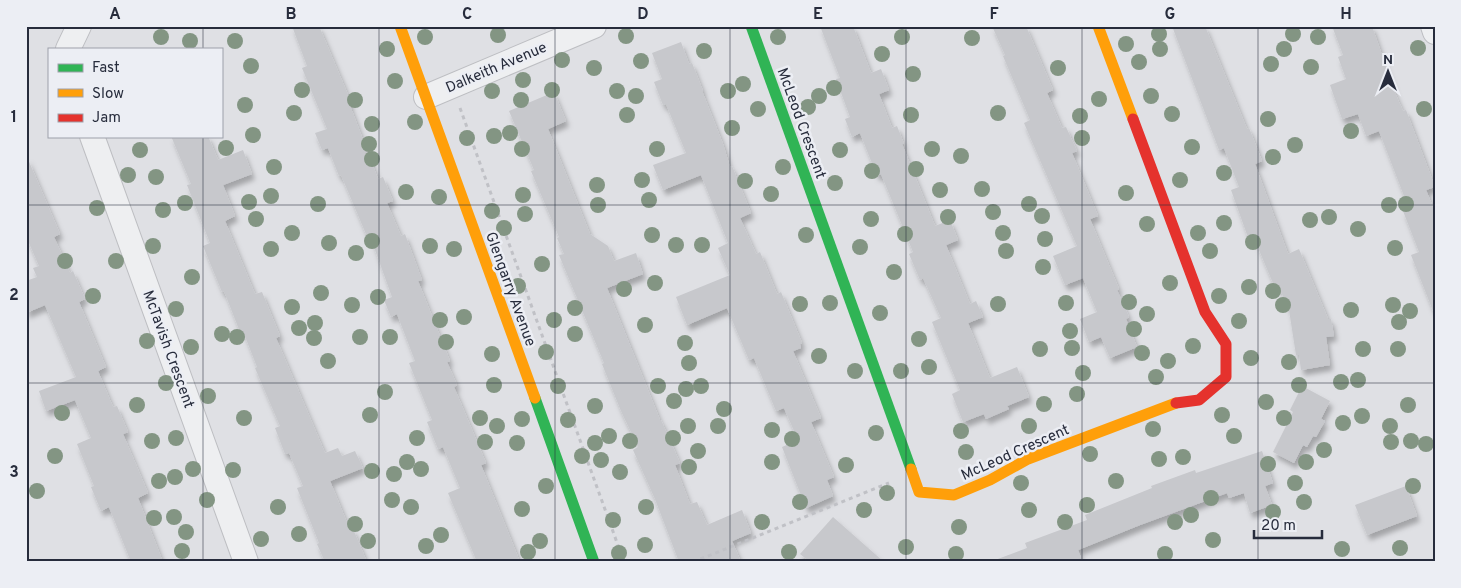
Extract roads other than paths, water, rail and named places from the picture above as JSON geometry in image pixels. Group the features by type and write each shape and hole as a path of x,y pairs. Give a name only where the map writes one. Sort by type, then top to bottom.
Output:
{"street":[{"path":"69,48 80,26"},
{"name":"Glengarry Avenue","path":"400,26 594,562"},
{"name":"Dalkeith Avenue","path":"426,97 594,26"},
{"name":"McLeod Crescent","path":"751,26 919,492 954,495 990,480 1028,459 1173,403 1199,400 1226,377 1226,344 1205,312 1098,26"},
{"path":"1433,26 1435,32"},
{"name":"McTavish Crescent","path":"93,138 246,562"}]}
